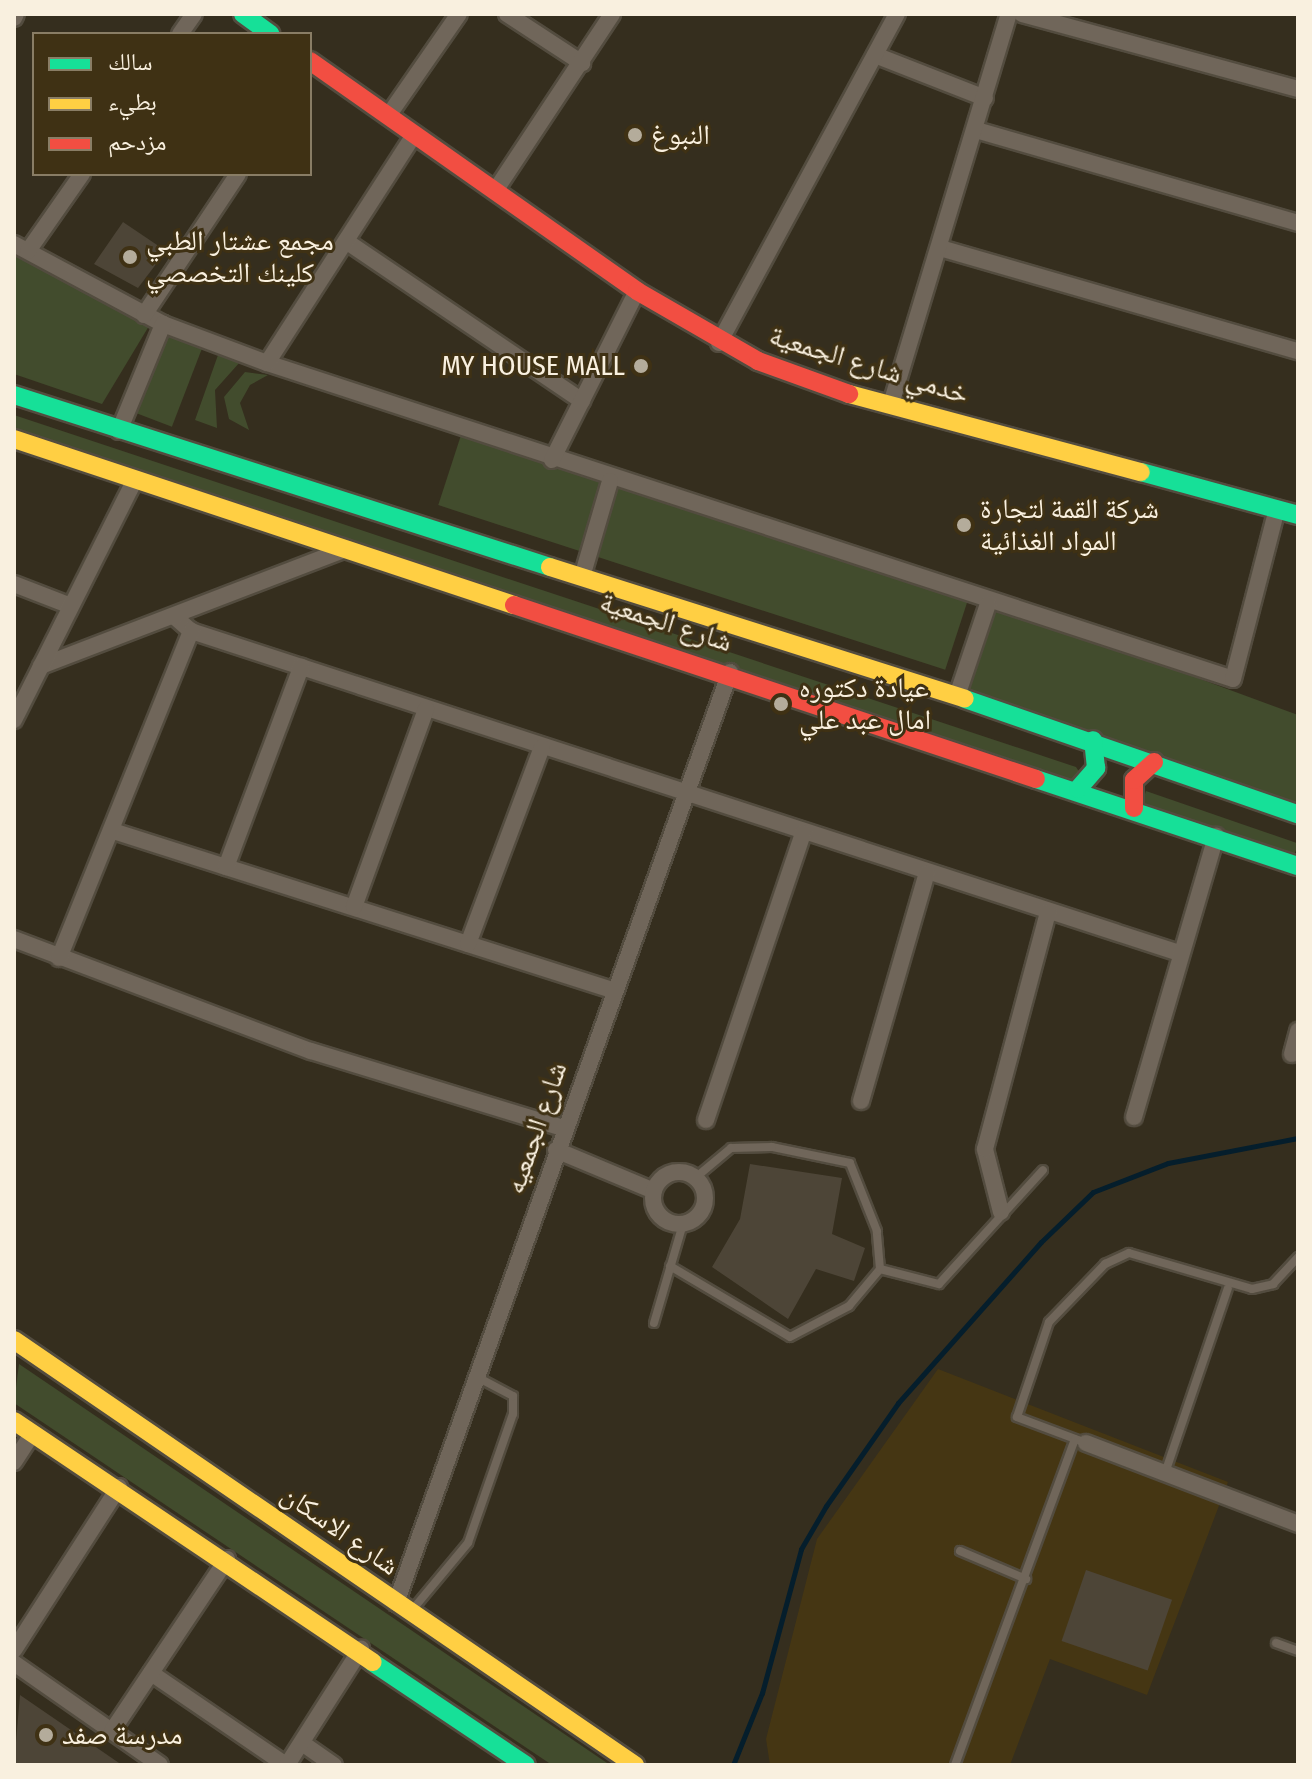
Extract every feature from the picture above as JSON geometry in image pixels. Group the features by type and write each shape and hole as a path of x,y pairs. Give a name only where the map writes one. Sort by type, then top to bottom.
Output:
{"main road":[{"path":"243,14 268,32"},
{"name":"خدمي شارع الجمعية","path":"312,64 637,291 719,343 801,379 1298,515"},
{"name":"شارع الجمعية","path":"14,395 1093,740 1298,814"},
{"name":"شارع الجمعية","path":"14,439 134,481 730,672 1298,866"},
{"path":"1078,789 1096,768 1093,740"},
{"path":"1134,808 1134,780 1154,762"},
{"name":"شارع الاسكان","path":"14,1340 635,1765"},
{"path":"14,1421 119,1487 361,1649 526,1765"}],"street":[{"path":"181,32 194,14"},
{"path":"388,116 459,14"},
{"path":"507,14 582,63"},
{"path":"495,191 612,14"},
{"path":"719,343 897,14"},
{"path":"891,404 1009,14"},
{"path":"1022,14 1298,89"},
{"path":"875,55 985,98"},
{"path":"976,130 1298,223"},
{"path":"267,363 414,135"},
{"path":"80,176 21,248 163,324 610,481 988,604 1233,679 1277,509"},
{"path":"144,315 237,176"},
{"path":"346,241 582,401"},
{"path":"940,248 1298,351"},
{"path":"552,460 637,291"},
{"path":"119,431 163,324"},
{"path":"14,720 134,481"},
{"path":"582,577 610,481"},
{"path":"41,666 176,618 348,548"},
{"path":"14,584 71,606"},
{"path":"957,696 988,604"},
{"path":"176,618 191,631 803,833 1179,953"},
{"path":"59,958 113,831 191,631"},
{"path":"226,867 301,667"},
{"name":"شارع الجمعيه","path":"403,1608 476,1377 612,990 730,672"},
{"path":"354,907 426,709"},
{"path":"468,944 542,747"},
{"path":"113,831 612,990"},
{"path":"706,1120 803,833"},
{"path":"1134,1117 1179,953 1216,836"},
{"path":"861,1101 927,873"},
{"path":"1001,1212 985,1149 1048,912"},
{"path":"14,939 311,1051 563,1128"},
{"path":"1292,1054 1298,1031"},
{"path":"556,1150 654,1191"},
{"path":"668,1174 695,1178 704,1207 683,1224 661,1218 654,1191 668,1174"},
{"path":"14,1462 33,1433"},
{"path":"1081,1441 1298,1524"},
{"path":"14,1650 119,1487"},
{"path":"112,1731 227,1559"},
{"path":"151,1673 286,1765 361,1649"},
{"path":"14,1663 160,1765"},
{"path":"302,1743 334,1765"}],"lane":[{"path":"670,1266 790,1337 849,1306 880,1269 877,1231 850,1163 772,1147 731,1148 695,1178"},
{"path":"880,1269 939,1284 1001,1212 1043,1170"},
{"path":"654,1323 683,1224"},
{"path":"955,1765 1081,1441 1017,1417 1049,1322 1105,1264 1129,1253 1228,1288 1273,1284 1298,1257"},
{"path":"1165,1473 1228,1288"},
{"path":"403,1608 468,1543 513,1414 513,1396 476,1377"},
{"path":"960,1551 1026,1579"},
{"path":"1276,1643 1298,1651"}],"shaded area":[{"path":"938,1369 1228,1482 1147,1695 1050,1659 1010,1765 770,1765 766,1739 817,1539"}],"green space":[{"path":"14,244 152,321 102,404 14,374"},
{"path":"166,325 205,340 172,427 133,412"},
{"path":"218,355 240,362 215,390 217,428 195,420"},
{"path":"245,372 268,375 250,385 240,403 249,430 229,419 224,397"},
{"path":"14,415 1076,767 1080,773 1074,781 14,428"},
{"path":"463,429 970,594 945,670 438,505"},
{"path":"989,601 1298,715 1298,804 964,694"},
{"path":"1146,791 1298,843 1294,857 1141,804"},
{"path":"19,1364 610,1765 552,1765 14,1403"}],"building":[{"name":"مجمع عشتار الطبي كلينك التخصصي","path":"123,222 166,251 138,288 94,264"},
{"path":"750,1164 842,1178 832,1234 865,1248 854,1281 816,1269 788,1319 712,1267 740,1219"},
{"path":"1086,1570 1172,1600 1148,1671 1062,1641"},
{"name":"مدرسة صفد","path":"20,1695 122,1765 14,1765"}],"waterway":[{"path":"733,1765 762,1693 801,1549 826,1506 898,1403 1041,1242 1093,1192 1168,1163 1298,1138"}],"traffic: fast":[{"path":"243,14 268,32"},
{"path":"14,395 550,567"},
{"path":"1141,472 1298,515"},
{"path":"965,699 1298,814"},
{"path":"1078,789 1096,768 1093,740"},
{"path":"1036,779 1298,866"},
{"path":"372,1662 526,1765"}],"traffic: slow":[{"path":"849,394 1141,472"},
{"path":"14,439 514,605"},
{"path":"550,567 965,699"},
{"path":"14,1340 635,1765"},
{"path":"14,1421 372,1662"}],"traffic: jam":[{"path":"312,62 637,291 758,361 849,394"},
{"path":"514,605 1036,779"},
{"path":"1134,808 1134,780 1154,762"}],"place":[{"name":"النبوغ","path":"635,135"},
{"name":"مجمع عشتار الطبي كلينك التخصصي","path":"130,257"},
{"name":"MY HOUSE MALL","path":"641,366"},
{"name":"شركة القمة لتجارة المواد الغذائية","path":"964,525"},
{"name":"عيادة دكتوره امال عبد علي","path":"781,704"},
{"name":"مدرسة صفد","path":"46,1735"}]}
